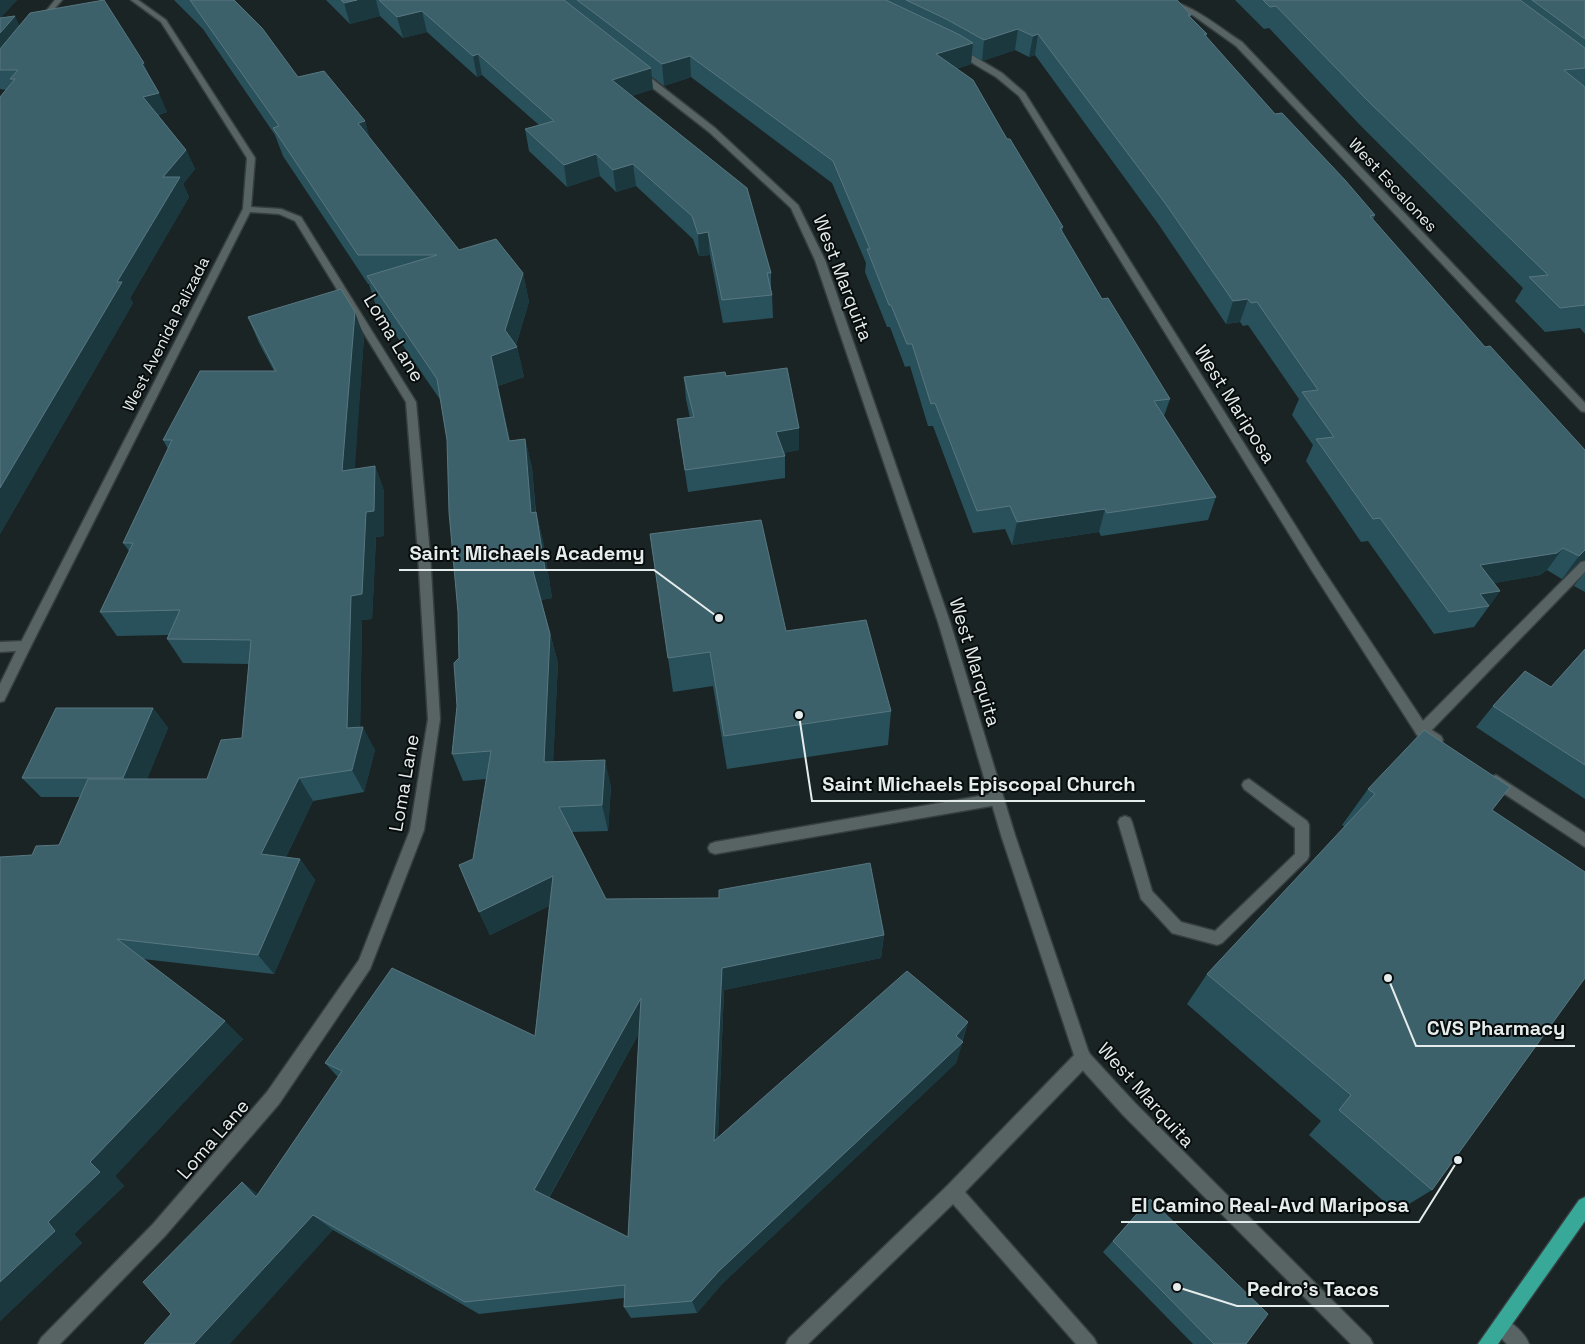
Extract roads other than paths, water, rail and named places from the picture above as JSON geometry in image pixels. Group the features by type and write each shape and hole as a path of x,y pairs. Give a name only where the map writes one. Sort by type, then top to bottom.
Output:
{"main road":[{"path":"1487,1344 1585,1206"}],"street":[{"path":"37,27 59,0"},
{"name":"West Avenida Palizada","path":"0,697 247,209 251,158 164,21 134,0"},
{"name":"West Escalones","path":"1165,0 1196,15 1239,44 1585,409"},
{"name":"West Mariposa","path":"945,44 971,56 992,70 1022,95 1316,568 1422,731 1446,747"},
{"name":"West Marquita","path":"630,65 712,130 795,207 820,260 944,622 997,800 1083,1058 1129,1109 1364,1344"},
{"name":"Loma Lane","path":"46,1344 160,1230 273,1098 366,964 417,830 434,718 424,554 411,402 298,219 281,212 247,209"},
{"path":"1422,731 1585,565"},
{"path":"0,647 25,646"},
{"path":"1487,775 1585,841"},
{"path":"1125,822 1146,894 1177,928 1217,938 1302,856 1302,825 1249,785"},
{"path":"715,848 997,800"},
{"path":"795,1344 953,1192 1083,1058"},
{"path":"953,1192 1088,1344"},
{"path":"1500,1326 1520,1344"}],"place":[{"name":"Saint Michaels Academy","path":"719,618"},
{"name":"Saint Michaels Episcopal Church","path":"799,715"},
{"name":"CVS Pharmacy","path":"1388,978"},
{"name":"El Camino Real-Avd Mariposa","path":"1458,1160"},
{"name":"Pedro's Tacos","path":"1177,1287"}]}
